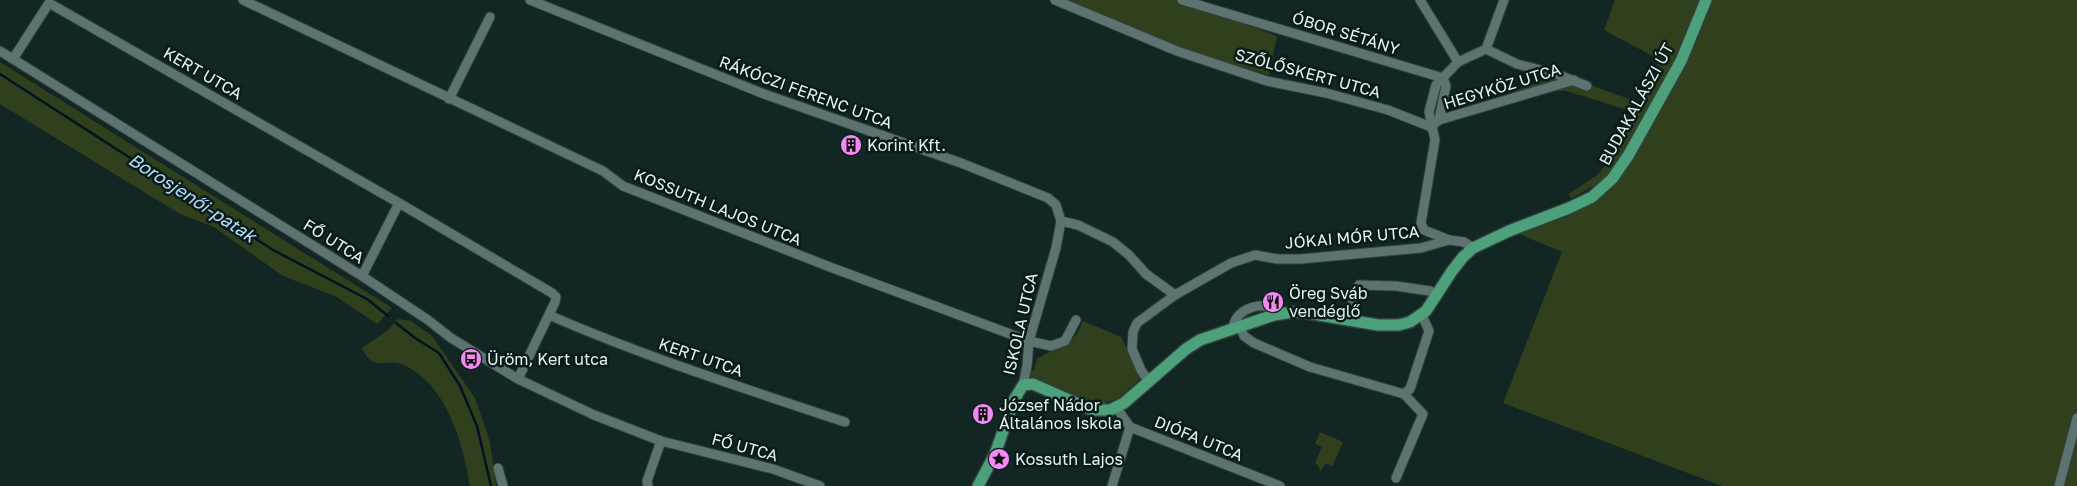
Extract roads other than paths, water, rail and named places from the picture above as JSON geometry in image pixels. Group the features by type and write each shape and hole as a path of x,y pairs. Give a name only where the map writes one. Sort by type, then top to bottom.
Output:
{"main road":[{"name":"BUDAKALÁSZI ÚT","path":"1023,384 1040,386 1092,410 1102,411 1124,403 1186,349 1200,340 1281,314 1307,314 1378,325 1399,325 1410,322 1422,315 1463,257 1474,248 1509,231 1592,197 1612,179 1631,151 1681,61 1706,0"},
{"name":"ISKOLA UTCA","path":"978,486 995,454 1014,400 1023,384"}],"street":[{"name":"KOSSUTH LAJOS UTCA","path":"243,0 602,171 623,186 830,267 1029,341 1051,346 1066,342 1076,320"},
{"name":"RÁKÓCZI FERENC UTCA","path":"530,0 764,94 961,162 1033,191 1056,205 1061,221"},
{"name":"SZŐLŐSKERT UTCA","path":"1055,0 1149,39 1267,81 1326,93 1435,123"},
{"name":"ÓBOR SÉTÁNY","path":"1182,0 1443,78"},
{"path":"1420,0 1458,62"},
{"path":"1474,248 1464,242 1450,240 1424,230 1421,223 1435,140 1435,123 1446,86 1443,78 1458,62 1486,49 1504,0"},
{"name":"KERT UTCA","path":"13,59 49,3 399,203 552,293 556,297 549,315 518,379"},
{"path":"449,99 490,17"},
{"path":"1486,49 1517,64 1556,74 1587,86"},
{"name":"FŐ UTCA","path":"0,51 362,276 428,320 451,338 518,379 594,415 661,441 773,469 820,486"},
{"name":"HEGYKÖZ UTCA","path":"1435,123 1574,80"},
{"path":"362,276 399,203"},
{"path":"1061,221 1078,225 1113,242 1129,254 1146,274 1175,295"},
{"name":"ISKOLA UTCA","path":"1023,384 1029,341 1056,248 1061,221"},
{"name":"JÓKAI MÓR UTCA","path":"1149,382 1141,370 1132,349 1133,332 1141,318 1175,295 1231,263 1255,255 1277,259 1300,259 1422,248 1450,240"},
{"path":"1348,320 1356,289 1359,285 1396,286 1438,294"},
{"name":"KERT UTCA","path":"549,315 585,331 700,374 845,422"},
{"path":"1404,394 1410,389 1429,331 1422,315"},
{"path":"1236,328 1254,343 1310,367 1404,394 1423,414 1396,478"},
{"name":"DIÓFA UTCA","path":"1116,407 1130,427 1280,486"},
{"path":"2059,486 2077,418"},
{"path":"1112,486 1130,427"},
{"path":"648,486 647,481 661,441"},
{"path":"498,468 502,486"}],"waterway":[{"name":"Borosjenői-patak","path":"0,74 273,250 367,299 388,316"},
{"name":"Borosjenői-patak","path":"396,323 439,353 460,386 477,426 491,486"}],"place":[{"name":"Korint Kft.","path":"851,145"},
{"name":"Öreg Sváb vendéglő","path":"1273,302"},
{"name":"Üröm, Kert utca","path":"471,359"},
{"name":"József Nádor Általános Iskola","path":"983,414"},
{"name":"Kossuth Lajos","path":"999,459"}]}
